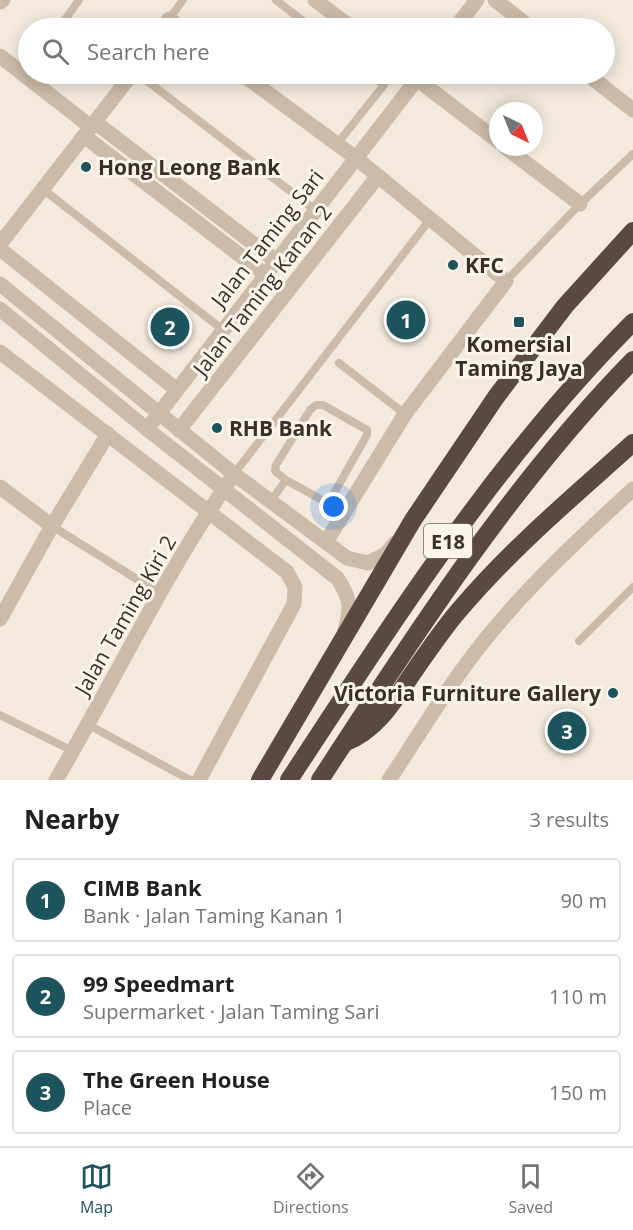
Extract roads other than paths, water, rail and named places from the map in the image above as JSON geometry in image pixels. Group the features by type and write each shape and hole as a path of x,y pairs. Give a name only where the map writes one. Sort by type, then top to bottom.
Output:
{"highway":[{"path":"260,780 413,520 496,397 565,306 633,231"},
{"name":"E18","path":"289,780 451,537 521,445 593,362 633,322"},
{"name":"E18","path":"320,780 415,635 475,550 543,462 633,360"},
{"path":"344,743 369,730 385,713 439,634 492,573 537,529 633,443"}],"street":[{"path":"463,18 477,0"},
{"path":"495,0 518,18"},
{"path":"324,3 341,18"},
{"path":"0,56 18,67"},
{"path":"40,84 266,275"},
{"path":"0,244 124,84"},
{"path":"256,84 356,158 506,281 405,414 326,542"},
{"name":"Jalan Taming Sari","path":"147,429 356,158 409,84"},
{"path":"427,84 489,134"},
{"path":"600,84 633,110"},
{"path":"90,128 276,261"},
{"path":"517,156 580,204"},
{"name":"Jalan Taming Kanan 2","path":"179,430 378,176"},
{"path":"0,249 177,390"},
{"path":"0,284 234,474 348,558 368,563 386,554 413,520"},
{"path":"0,309 147,429 337,578 348,593 349,616 338,650"},
{"path":"0,352 287,572 295,587 294,604 199,780"},
{"path":"0,619 52,526 108,434"},
{"name":"Jalan Taming Kiri 2","path":"56,780 159,593 234,474"},
{"path":"0,487 52,526"},
{"path":"388,780 442,698 487,637 545,572 633,489"}],"lane":[{"path":"66,18 79,0"},
{"path":"174,18 183,0"},
{"path":"276,0 299,18"},
{"path":"151,84 315,210"},
{"path":"337,144 383,84"},
{"path":"506,281 580,204 633,154"},
{"path":"44,190 223,330"},
{"path":"234,474 431,218"},
{"path":"339,363 405,414"},
{"path":"316,405 323,405 368,430 333,495 328,500 322,500 286,480 275,471 276,465 310,410 316,405"},
{"path":"270,502 286,480"},
{"path":"52,526 159,593"},
{"path":"579,641 633,587"},
{"path":"0,715 73,751"},
{"path":"87,724 190,780"}],"place":[{"name":"Hong Leong Bank","path":"86,167"},
{"name":"KFC","path":"453,265"},
{"name":"CIMB Bank","path":"406,320"},
{"name":"Komersial Taming Jaya","path":"519,322"},
{"name":"99 Speedmart","path":"170,327"},
{"name":"RHB Bank","path":"217,428"},
{"name":"Victoria Furniture Gallery","path":"613,693"},
{"name":"The Green House","path":"567,731"}]}
